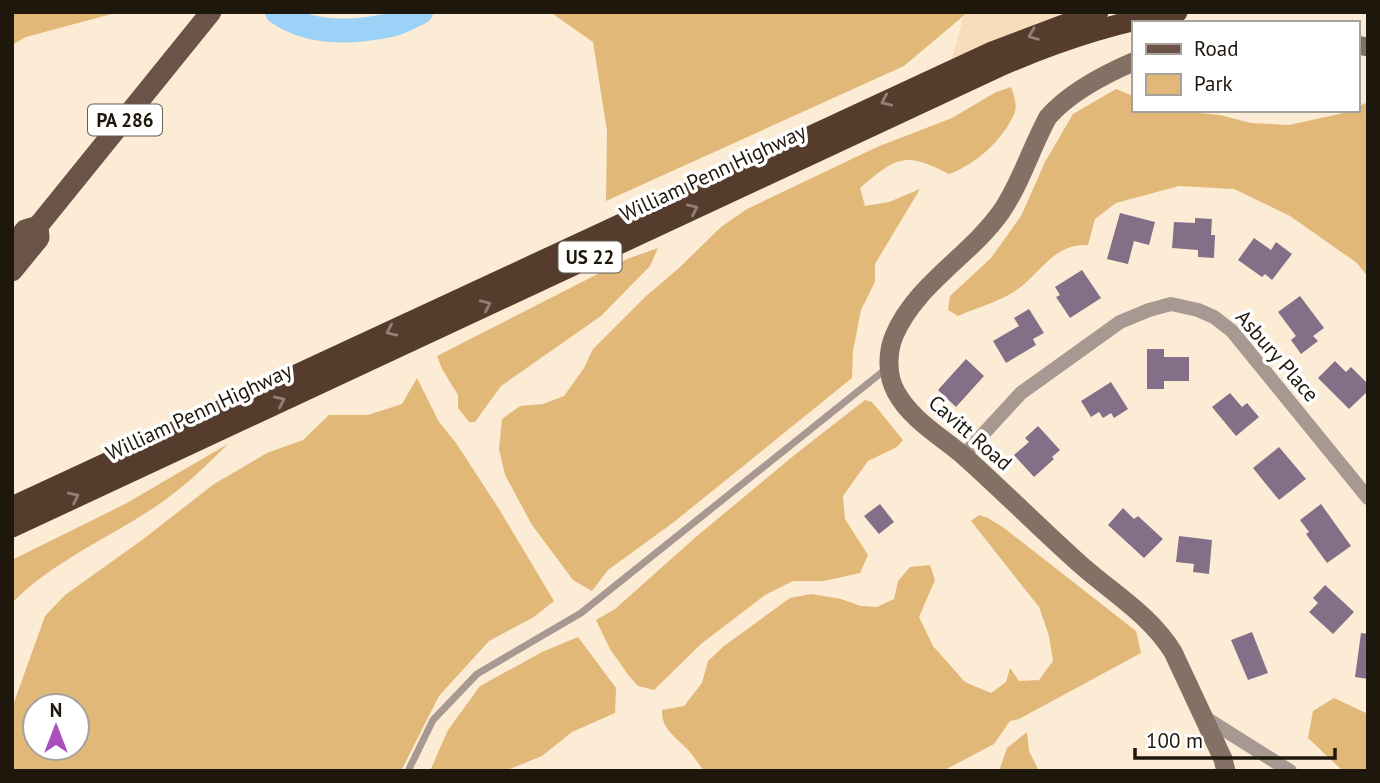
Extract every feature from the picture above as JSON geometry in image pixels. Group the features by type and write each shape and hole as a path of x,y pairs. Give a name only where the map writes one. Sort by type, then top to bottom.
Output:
{"highway":[{"name":"William Penn Highway","path":"12,507 992,52 1098,12"},
{"name":"William Penn Highway","path":"1132,21 1177,12"},
{"name":"William Penn Highway","path":"12,527 1010,62 1079,36 1132,21"}],"main road":[{"name":"PA 286","path":"12,246 25,230 38,226 211,12"},
{"name":"PA 286","path":"12,271 39,238 38,226"}],"street":[{"path":"889,366 893,339 898,327 919,298 1000,212 1048,117 1079,91 1132,63"},
{"name":"Asbury Place","path":"963,456 1021,393 1120,322 1171,304 1198,310 1214,317 1229,329 1368,498"},
{"name":"Cavitt Road","path":"889,366 891,380 903,402 915,416 963,456 1082,566 1151,622 1173,652 1223,759 1226,771"},
{"path":"1203,716 1290,771"}],"lane":[{"path":"408,771 433,720 477,674 581,612 889,366"}],"shaded area":[{"path":"968,12 1098,12 948,72 963,18"}],"green space":[{"path":"12,12 119,12 26,37 12,45"},
{"path":"550,12 968,12 904,66 606,201 607,131 593,42"},
{"path":"1011,87 1016,108 1014,114 1003,133 978,158 949,174 921,162 902,161 883,170 860,188 865,206 889,202 920,189 875,264 875,282 861,310 853,351 852,378 674,522 608,570 592,591 573,580 532,525 505,475 499,449 502,419 520,406 543,404 564,396 584,368 593,349 721,227 747,209 877,147 952,118 996,92"},
{"path":"1116,89 1132,96 1132,112 1190,112 1220,115 1251,123 1289,125 1359,112 1359,106 1368,102 1368,277 1357,263 1290,216 1234,189 1179,186 1116,203 1095,219 1088,245 1065,249 1056,254 1008,295 958,316 948,310 950,296 991,258 1021,216 1045,162 1073,114"},
{"path":"658,248 650,266 601,316 501,386 475,422 469,422 458,408 458,395 437,356 627,259"},
{"path":"417,378 439,422 499,509 554,601 534,617 489,641 439,696 401,771 12,771 12,708 45,616 65,595 214,484 267,453 303,440 329,415 368,415 402,404"},
{"path":"865,400 872,402 903,440 897,447 868,461 843,496 845,519 868,555 860,573 824,581 793,581 765,595 701,644 654,690 638,686 610,649 596,620 615,609 697,536"},
{"path":"228,444 165,500 44,575 12,603 12,560 125,504"},
{"path":"979,515 1004,528 1136,631 1141,653 1019,719 1010,721 994,744 943,771 704,771 667,728 662,710 684,706 702,683 708,661 724,646 790,598 811,594 841,599 861,606 877,607 894,599 898,581 910,567 930,565 935,580 919,617 933,646 965,682 991,693 1006,682 1010,668 1019,681 1039,680 1053,661 1049,636 1039,607 971,521"},
{"path":"578,637 616,688 615,713 572,732 542,756 505,771 430,771 448,730 480,686 542,652"},
{"path":"1334,698 1368,714 1368,771 1343,771 1308,738 1313,711"},
{"path":"1027,732 1029,751 1039,771 999,771 1007,748"}],"building":[{"path":"1120,213 1155,222 1149,245 1134,241 1128,264 1107,259"},
{"path":"1195,218 1212,219 1211,235 1215,235 1214,258 1198,257 1198,250 1172,248 1174,222 1195,223"},
{"path":"1254,238 1271,250 1276,242 1292,254 1272,280 1265,274 1262,277 1238,260"},
{"path":"1082,270 1101,298 1070,318 1056,297 1060,295 1055,287"},
{"path":"1300,296 1324,328 1313,336 1318,341 1301,354 1291,340 1296,336 1278,312"},
{"path":"1029,309 1044,333 1033,339 1036,345 1006,363 993,341 1019,326 1014,318"},
{"path":"1147,349 1164,349 1164,357 1189,357 1189,381 1164,381 1164,389 1147,389"},
{"path":"966,359 984,376 956,407 938,390"},
{"path":"1335,361 1346,372 1351,367 1368,384 1368,391 1349,409 1318,378"},
{"path":"1111,382 1128,409 1114,418 1111,413 1103,418 1099,412 1091,417 1081,401"},
{"path":"1230,393 1242,407 1247,403 1259,417 1236,436 1212,407"},
{"path":"1038,426 1060,450 1034,477 1014,455 1029,442 1025,438"},
{"path":"1279,447 1306,479 1279,500 1253,468"},
{"path":"880,504 894,522 879,534 864,516"},
{"path":"1321,504 1351,546 1327,563 1306,534 1309,532 1300,520"},
{"path":"1123,508 1134,519 1138,516 1163,539 1144,558 1108,525"},
{"path":"1179,536 1212,540 1209,574 1193,572 1194,564 1176,562"},
{"path":"1325,585 1354,612 1333,634 1309,612 1318,603 1313,598"},
{"path":"1252,632 1268,673 1248,680 1231,640"},
{"path":"1361,633 1368,634 1368,679 1355,677"}],"waterway":[{"path":"277,12 303,25 332,30 376,28 394,24 421,12"}]}
